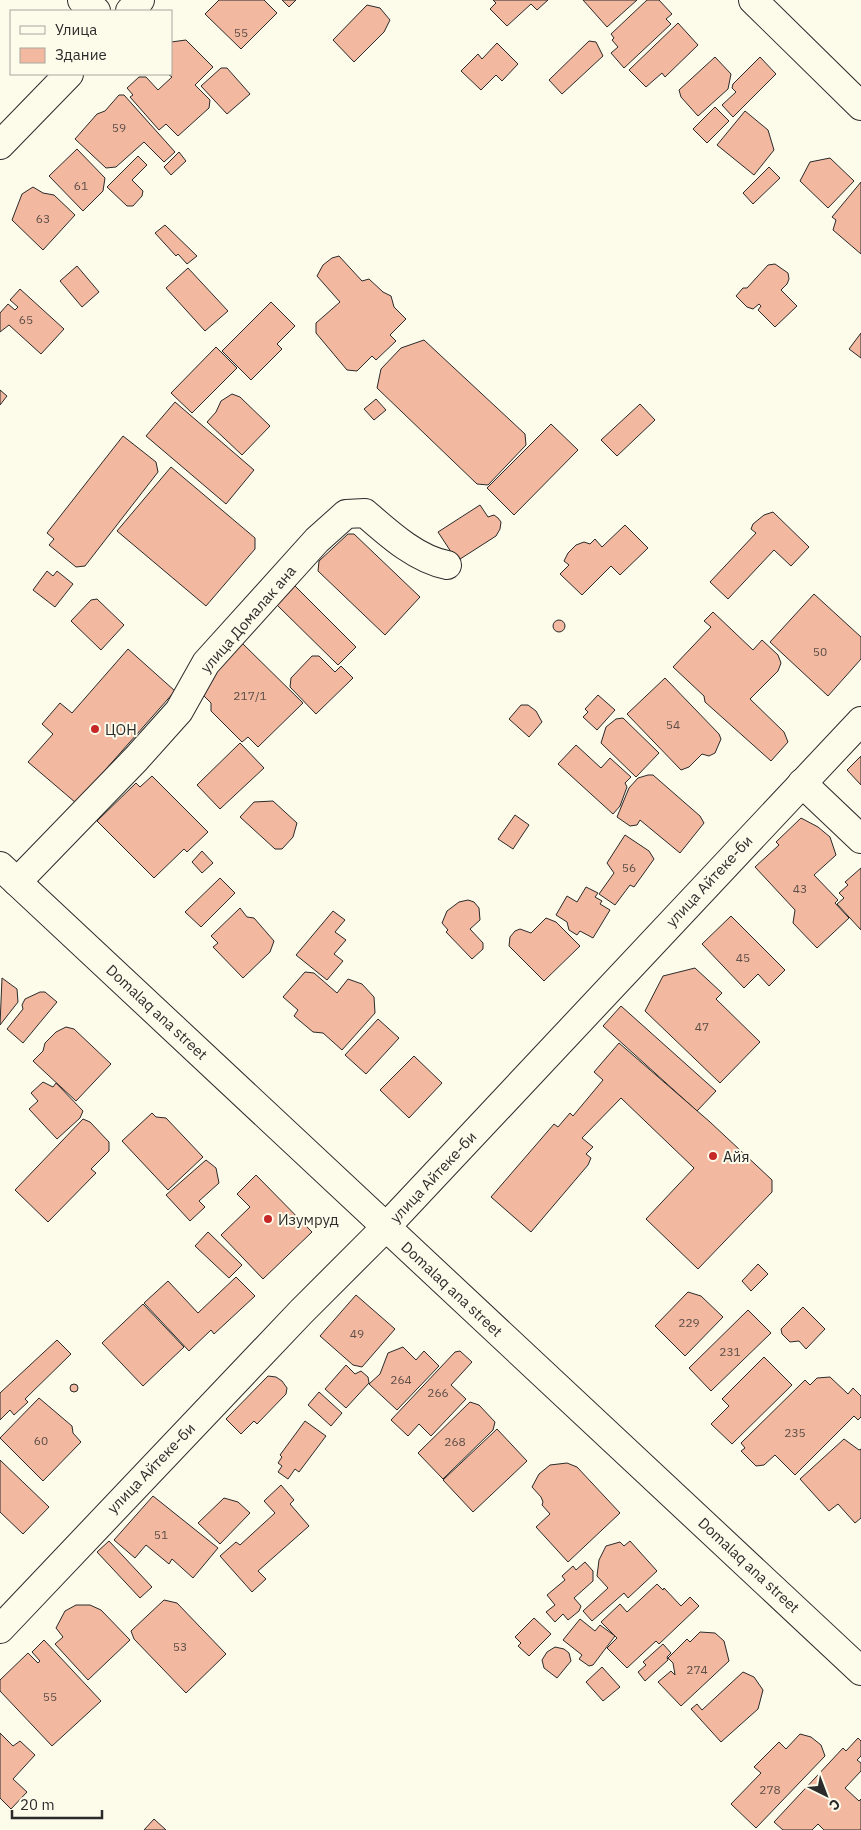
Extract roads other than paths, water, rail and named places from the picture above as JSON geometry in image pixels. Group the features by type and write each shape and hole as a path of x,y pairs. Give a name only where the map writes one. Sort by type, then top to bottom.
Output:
{"street":[{"path":"82,0 95,10"},
{"path":"131,10 140,0"},
{"path":"753,0 861,106"},
{"path":"0,145 68,75"},
{"name":"улица Домалак ана","path":"8,874 136,759 179,711 206,663 317,540 346,514 365,513 419,554 436,562 447,564"},
{"name":"улица Айтеке-би","path":"0,1629 301,1312 385,1228 861,721"},
{"path":"802,783 861,839"},
{"name":"Domalaq ana street","path":"8,874 385,1228 651,1472 861,1670"}],"place":[{"name":"ЦОН","path":"95,729"},
{"name":"Айя","path":"713,1156"},
{"name":"Изумруд","path":"268,1219"}]}
